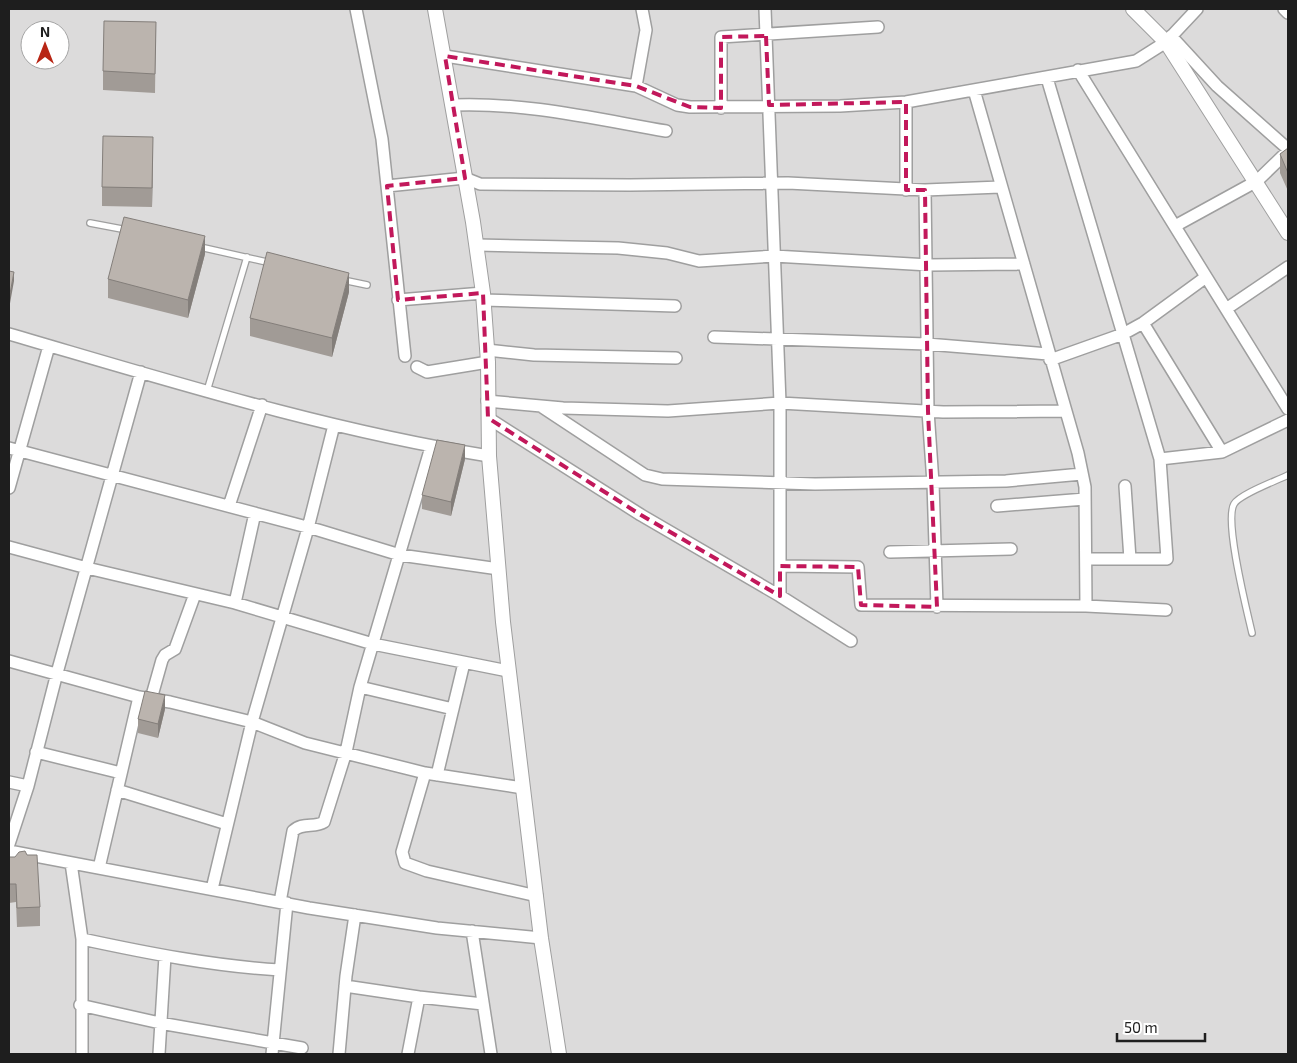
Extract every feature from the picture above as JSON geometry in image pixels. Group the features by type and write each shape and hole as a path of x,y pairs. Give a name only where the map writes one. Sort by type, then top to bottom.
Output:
{"street":[{"path":"356,9 382,139 405,356"},
{"path":"435,9 454,105 477,245 487,356 489,456 508,671 541,938 559,1054"},
{"path":"636,86 646,30 642,9"},
{"path":"765,9 780,403 780,596"},
{"path":"1133,9 1169,39 1217,86 1288,150 1257,181 1175,226"},
{"path":"445,56 636,86 678,105 721,108 769,105 840,106 906,102 1136,61 1169,39 1197,9"},
{"path":"1284,9 1288,13"},
{"path":"721,108 721,37 766,36 878,27"},
{"path":"1169,39 1288,233"},
{"path":"1078,70 1288,410"},
{"path":"1047,78 1160,459 1167,560 1086,559"},
{"path":"974,90 1082,474 1085,499 1086,606"},
{"path":"906,102 906,190"},
{"path":"454,105 478,104 568,115 666,131"},
{"path":"387,186 465,178 480,184 630,185 771,183 906,190 1000,187"},
{"path":"925,190 928,411 933,483 937,607"},
{"path":"477,245 618,248 667,253 699,261 774,256 926,265 1024,264"},
{"path":"1226,309 1288,267"},
{"path":"714,337 927,344 1049,357 1123,334 1142,323 1206,277"},
{"path":"398,300 483,297 675,306"},
{"path":"1142,323 1222,452"},
{"path":"9,334 207,391 334,425 431,447 489,456"},
{"path":"9,488 14,449 49,346"},
{"path":"417,367 427,372 487,356 676,358"},
{"path":"9,844 28,786 57,673 141,372"},
{"path":"487,402 668,411 780,403 928,411 1065,410"},
{"path":"229,506 262,405"},
{"path":"540,406 645,474 678,481 780,484 933,483 1006,481 1082,474"},
{"path":"488,418 532,444 641,515 780,596 852,641"},
{"path":"1160,459 1222,452 1288,420"},
{"path":"212,889 252,722 308,528 334,425"},
{"path":"272,1049 280,970 284,902 294,831 300,826 318,826 324,822 346,752 360,687 431,447"},
{"path":"14,449 114,474 400,555 498,569"},
{"path":"1125,486 1130,559"},
{"path":"998,506 1085,499"},
{"path":"235,603 255,513"},
{"path":"9,547 87,568 235,603 282,619 373,644 508,671"},
{"path":"890,552 1011,549"},
{"path":"780,566 858,567 861,605 937,607 1086,606 1166,610"},
{"path":"151,699 162,660 165,655 175,649 195,594"},
{"path":"9,661 139,697 252,722 306,743 425,773 523,788"},
{"path":"437,775 464,663"},
{"path":"360,687 453,709"},
{"path":"99,868 139,697"},
{"path":"36,752 121,773"},
{"path":"425,773 402,852 405,863 427,871 537,896"},
{"path":"9,782 28,786"},
{"path":"117,790 228,824"},
{"path":"9,851 356,915 472,931 541,938"},
{"path":"71,863 82,939 80,1005 82,1054"},
{"path":"339,1054 345,986 356,915"},
{"path":"472,931 491,1054"},
{"path":"82,939 235,968 280,970"},
{"path":"158,1054 165,956"},
{"path":"345,986 482,1004"},
{"path":"411,1054 420,997"},
{"path":"80,1005 272,1049 302,1048"}],"lane":[{"path":"90,222 131,231"},
{"path":"191,245 282,266"},
{"path":"207,391 247,257"},
{"path":"334,279 367,285"},
{"path":"1252,633 1236,558 1232,513 1234,504 1242,497 1288,475"}],"highlighted area":[{"path":"766,36 769,105 906,102 906,190 925,190 928,411 937,607 861,605 858,567 780,566 780,596 641,515 488,418 483,293 398,300 387,186 465,178 445,56 636,86 690,107 721,108 721,37"}],"shaded area":[{"path":"9,9 1288,9 1288,1054 9,1054"}],"building":[{"path":"104,21 156,22 155,74 103,71"},
{"path":"103,136 153,137 152,188 102,187"},
{"path":"1288,148 1288,173 1280,154"},
{"path":"124,217 205,236 188,300 108,279"},
{"path":"267,252 349,273 332,338 250,318"},
{"path":"9,271 14,272 9,299"},
{"path":"437,440 465,445 451,502 422,495"},
{"path":"145,691 165,695 158,724 138,719"},
{"path":"25,851 27,855 37,855 40,907 17,908 16,884 9,884 9,857 15,857 19,852"}]}
